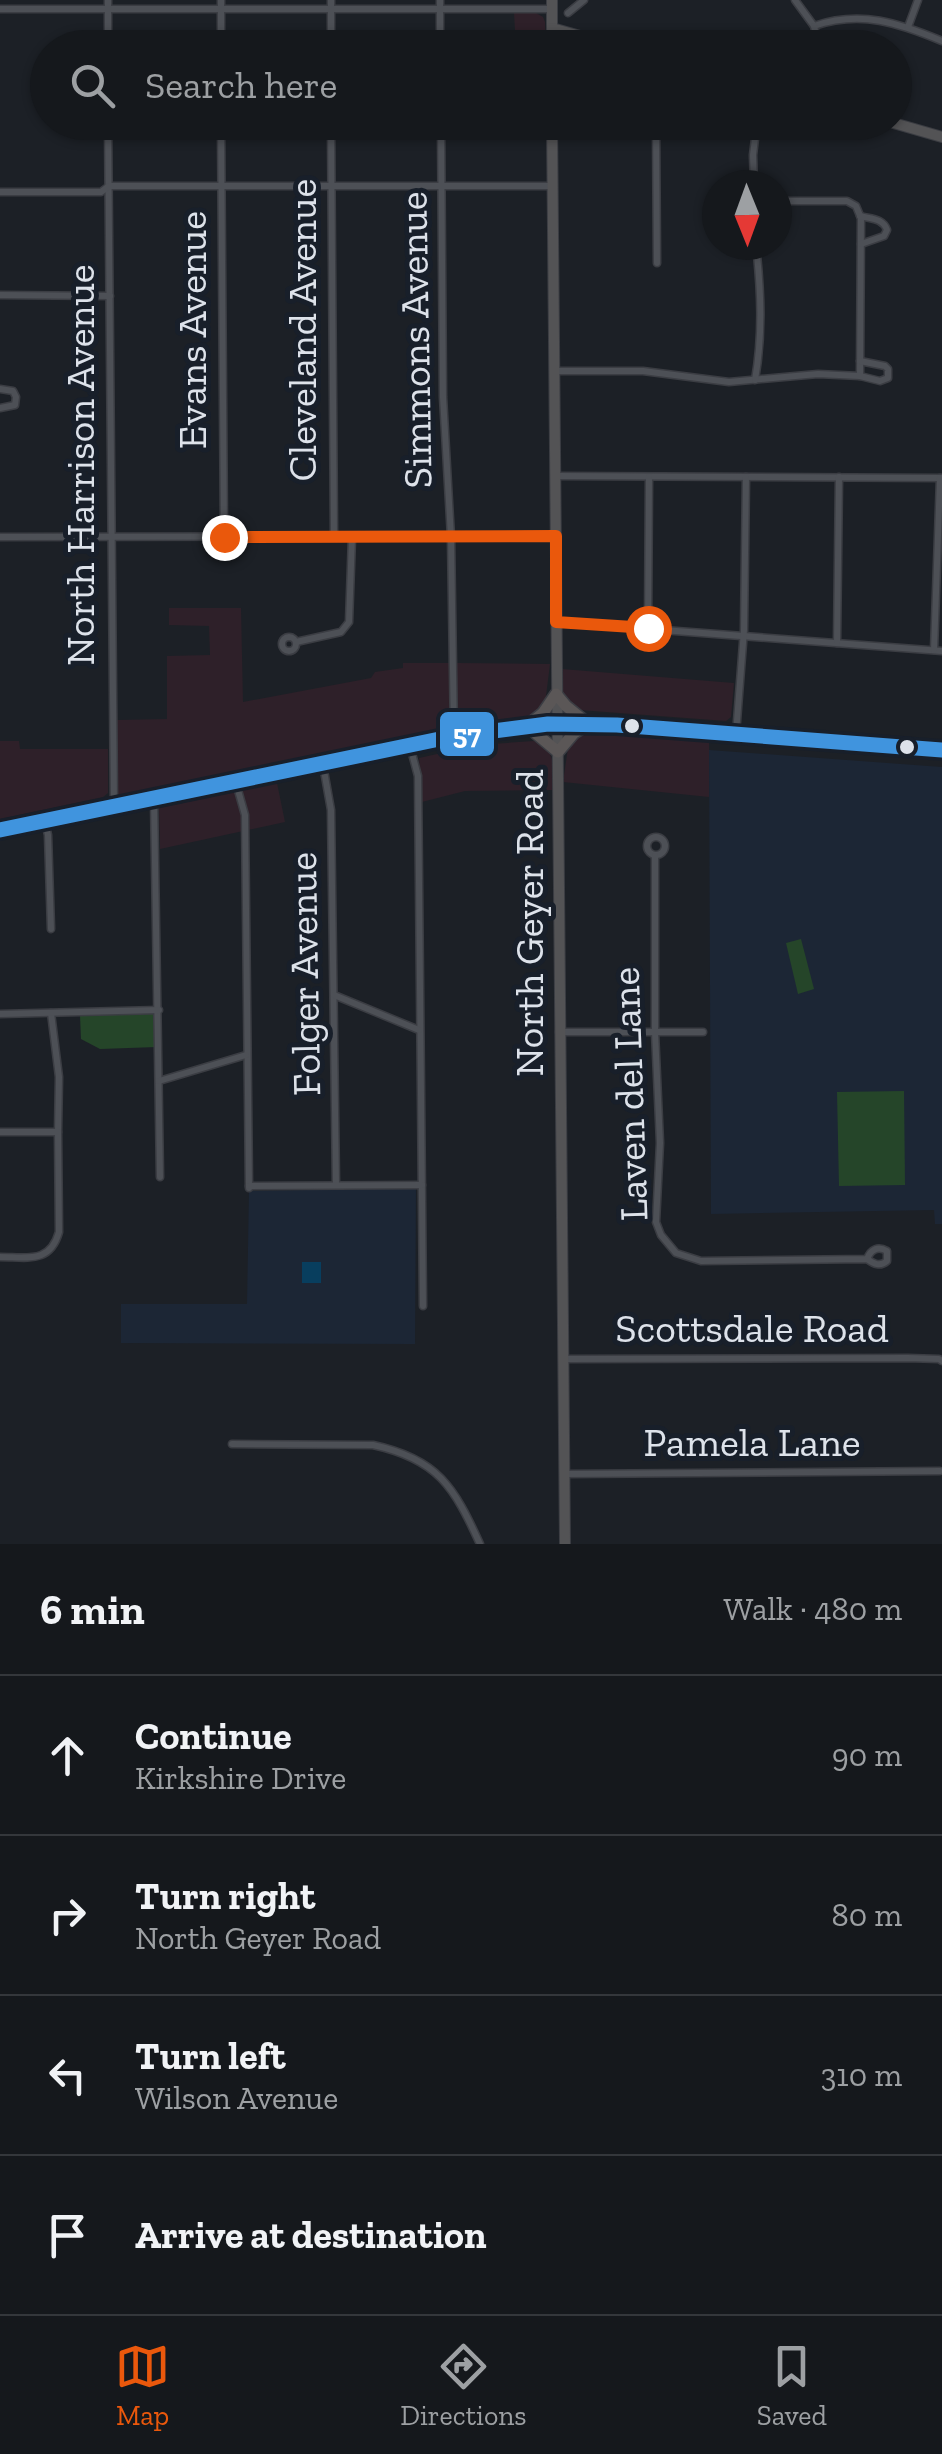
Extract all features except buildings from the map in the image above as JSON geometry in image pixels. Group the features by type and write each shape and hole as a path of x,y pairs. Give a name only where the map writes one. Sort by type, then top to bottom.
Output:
{"main road":[{"path":"527,726 556,694 588,724"},
{"path":"527,726 558,752 588,724"},
{"path":"0,830 454,736 527,726 588,724 942,750"}],"street":[{"path":"568,13 584,0"},
{"path":"795,0 815,30"},
{"path":"908,26 918,0"},
{"path":"220,4 221,30"},
{"path":"331,4 331,30"},
{"path":"0,10 108,5 552,4 552,28 559,30"},
{"path":"814,26 866,19 888,21 942,41"},
{"path":"912,128 942,137"},
{"name":"North Harrison Avenue","path":"108,140 114,806"},
{"name":"Evans Avenue","path":"221,140 224,537"},
{"name":"Cleveland Avenue","path":"331,140 334,536"},
{"name":"Simmons Avenue","path":"441,140 443,427 451,537 454,736"},
{"name":"North Geyer Road","path":"552,140 565,1544"},
{"path":"656,140 657,263"},
{"path":"754,170 755,140"},
{"path":"0,192 102,192 109,186 552,186"},
{"path":"792,202 847,201 856,206 860,216 860,376"},
{"path":"860,216 880,220 887,230 884,236 861,244"},
{"path":"755,380 762,325 757,260"},
{"path":"0,296 110,296"},
{"path":"555,371 643,371 729,382 818,374 884,381 889,374 885,366 860,360"},
{"path":"0,388 13,391 16,397 15,404 0,408"},
{"path":"556,476 941,478 938,651 556,622"},
{"path":"648,628 649,477"},
{"path":"736,734 746,477"},
{"path":"837,643 838,478"},
{"path":"296,642 341,632 349,622 352,536"},
{"path":"0,537 556,536"},
{"path":"410,746 418,776 423,1306"},
{"name":"Folger Avenue","path":"323,763 331,810 336,1185"},
{"path":"236,781 245,816 249,1187 422,1185"},
{"path":"154,798 160,1177"},
{"path":"45,821 50,929"},
{"name":"Laven del Lane","path":"654,856 658,1229 676,1253 701,1261 868,1258"},
{"path":"334,995 419,1030"},
{"path":"0,1014 159,1010"},
{"path":"0,1257 40,1258 56,1243 59,1232 59,1076 51,1014"},
{"path":"559,1032 703,1032"},
{"path":"159,1080 246,1055"},
{"path":"0,1132 58,1132"},
{"name":"Scottsdale Road","path":"564,1359 941,1358"},
{"path":"232,1444 373,1444 415,1458 441,1476 461,1502 480,1544"},
{"name":"Pamela Lane","path":"565,1474 941,1470"}],"shaded area":[{"path":"514,13 536,13 545,22 545,30 515,30"},
{"path":"169,608 241,608 243,702 371,678 375,672 403,668 403,663 450,663 449,725 119,795 117,720 167,719 167,656 210,655 209,626 169,625"},
{"path":"457,663 550,664 545,704 529,716 461,724 457,717"},
{"path":"562,669 734,683 731,717 726,721 579,710 562,698"},
{"path":"583,734 709,740 709,797 563,782 568,748"},
{"path":"0,741 19,741 20,749 108,749 108,793 0,819"},
{"path":"533,741 549,751 553,790 465,791 422,802 419,758 478,745"},
{"path":"709,750 942,767 942,1224 935,1224 934,1210 711,1214"},
{"path":"277,783 285,822 160,849 159,808"},
{"path":"416,1188 415,1344 121,1343 121,1304 247,1304 249,1191"}],"green space":[{"path":"801,939 814,989 798,994 786,943"},
{"path":"157,1013 157,1047 100,1049 81,1039 80,1015"},
{"path":"904,1091 905,1185 839,1186 837,1092"}],"water":[{"path":"302,1262 321,1262 321,1283 302,1283"}],"transit line":[{"name":"57","path":"0,830 454,736 548,724 617,725 942,750"}],"route":[{"path":"224,537 556,536 556,622 648,628"}]}
